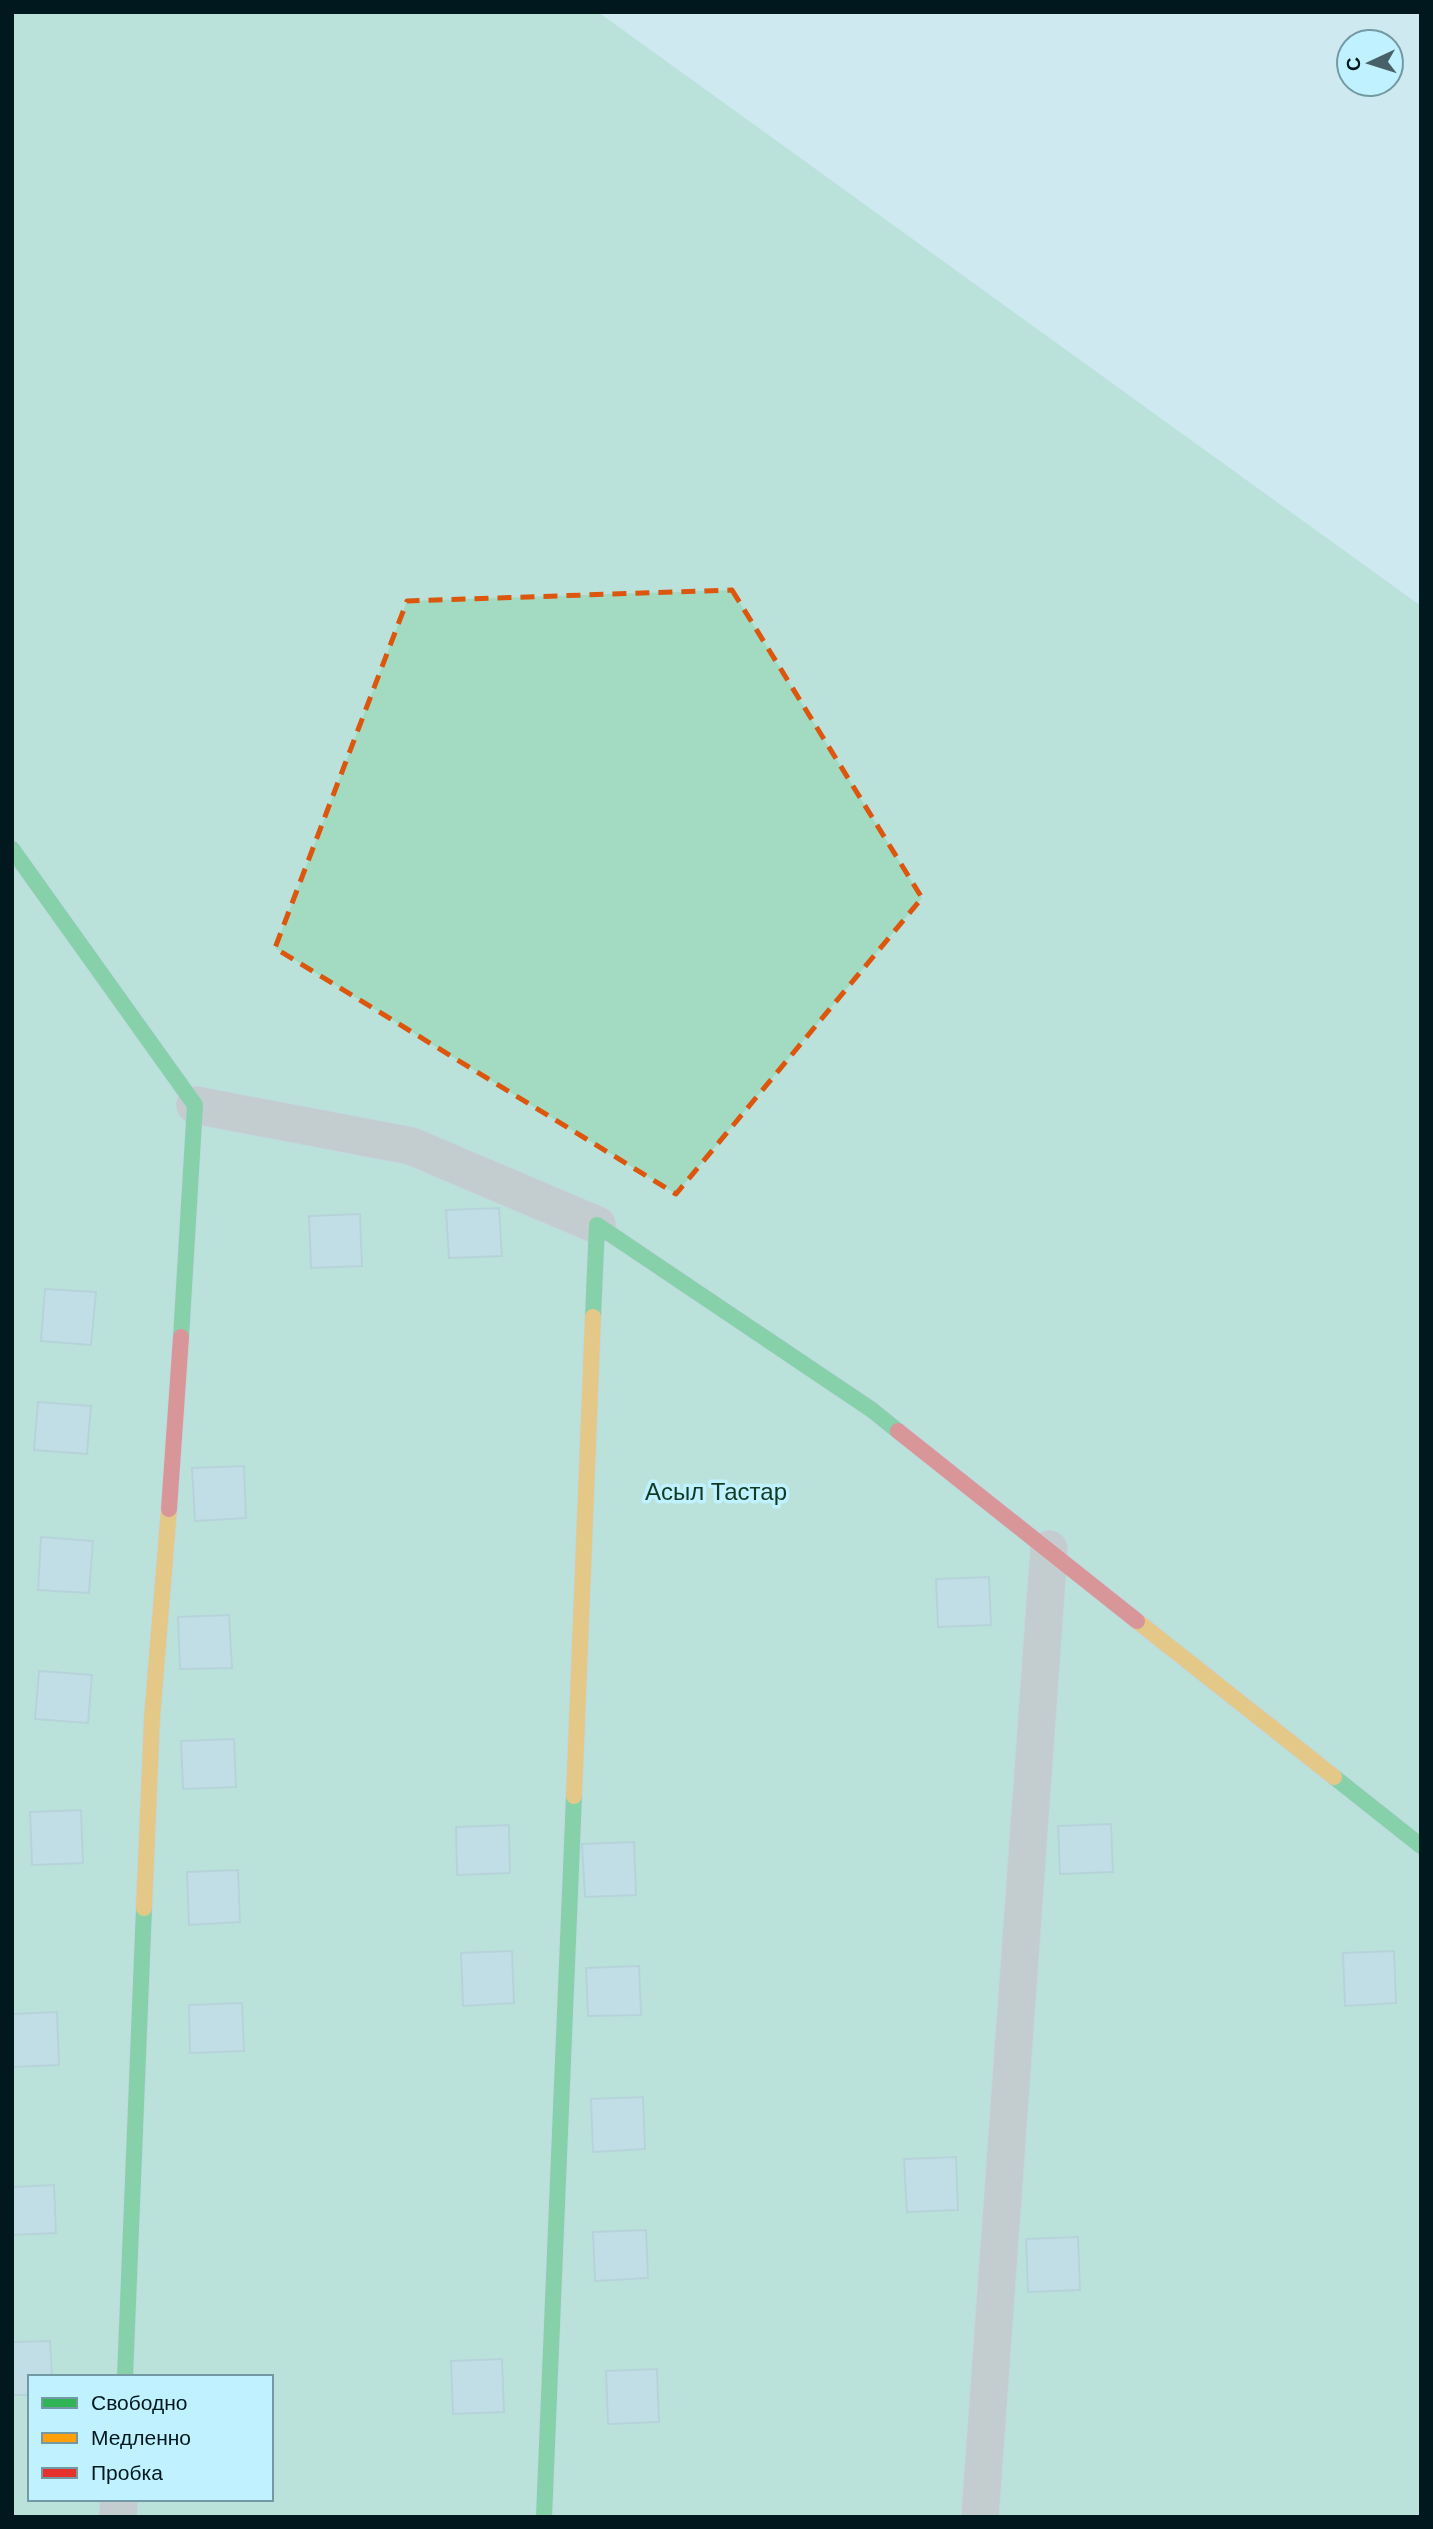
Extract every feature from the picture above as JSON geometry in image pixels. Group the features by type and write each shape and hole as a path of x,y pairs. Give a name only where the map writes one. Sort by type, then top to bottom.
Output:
{"street":[{"path":"12,849 195,1105 179,1377 152,1718 125,2375"},
{"path":"195,1105 411,1146 597,1225 872,1410 1421,1846"},
{"path":"544,2517 597,1225"},
{"path":"980,2517 1049,1549"}],"highlighted area":[{"path":"732,590 922,898 676,1194 275,948 407,601"}],"green space":[{"name":"Асыл Тастар","path":"12,12 598,12 1421,606 1421,2517 12,2517"}],"building":[{"path":"499,1208 502,1256 449,1258 446,1210"},
{"path":"360,1214 362,1266 311,1268 309,1216"},
{"path":"45,1289 96,1292 91,1345 41,1341"},
{"path":"38,1402 91,1406 87,1454 34,1450"},
{"path":"244,1466 246,1518 195,1521 192,1468"},
{"path":"41,1537 93,1541 89,1593 38,1590"},
{"path":"989,1577 991,1625 938,1627 936,1579"},
{"path":"229,1615 232,1668 180,1669 178,1617"},
{"path":"39,1671 92,1675 88,1723 35,1719"},
{"path":"234,1739 236,1787 183,1789 181,1741"},
{"path":"81,1810 83,1863 32,1865 30,1812"},
{"path":"1111,1824 1113,1872 1060,1874 1058,1826"},
{"path":"509,1825 510,1873 457,1875 456,1827"},
{"path":"634,1842 636,1895 585,1897 582,1844"},
{"path":"238,1870 240,1922 189,1925 187,1872"},
{"path":"512,1951 514,2003 463,2006 461,1953"},
{"path":"1394,1951 1396,2003 1345,2006 1343,1953"},
{"path":"639,1966 641,2015 588,2016 586,1968"},
{"path":"242,2003 244,2051 190,2053 189,2005"},
{"path":"57,2012 59,2065 12,2067 12,2014"},
{"path":"643,2097 645,2149 593,2152 591,2099"},
{"path":"956,2157 958,2210 907,2212 904,2159"},
{"path":"54,2185 56,2233 12,2235 12,2187"},
{"path":"646,2230 648,2278 595,2281 593,2232"},
{"path":"1078,2237 1080,2290 1028,2292 1026,2239"},
{"path":"50,2341 52,2375 28,2375 28,2395 12,2395 12,2342"},
{"path":"502,2359 504,2412 453,2414 451,2361"},
{"path":"657,2369 659,2422 608,2424 606,2371"}],"traffic: fast":[{"path":"12,849 195,1105 181,1337"},
{"path":"593,1317 597,1225 872,1410 898,1431"},
{"path":"1334,1777 1421,1846"},
{"path":"544,2517 574,1796"},
{"path":"125,2375 144,1908"}],"traffic: slow":[{"path":"574,1796 593,1317"},
{"path":"144,1908 152,1718 169,1509"},
{"path":"1137,1621 1334,1777"}],"traffic: jam":[{"path":"169,1509 181,1337"},
{"path":"898,1431 1137,1621"}]}
